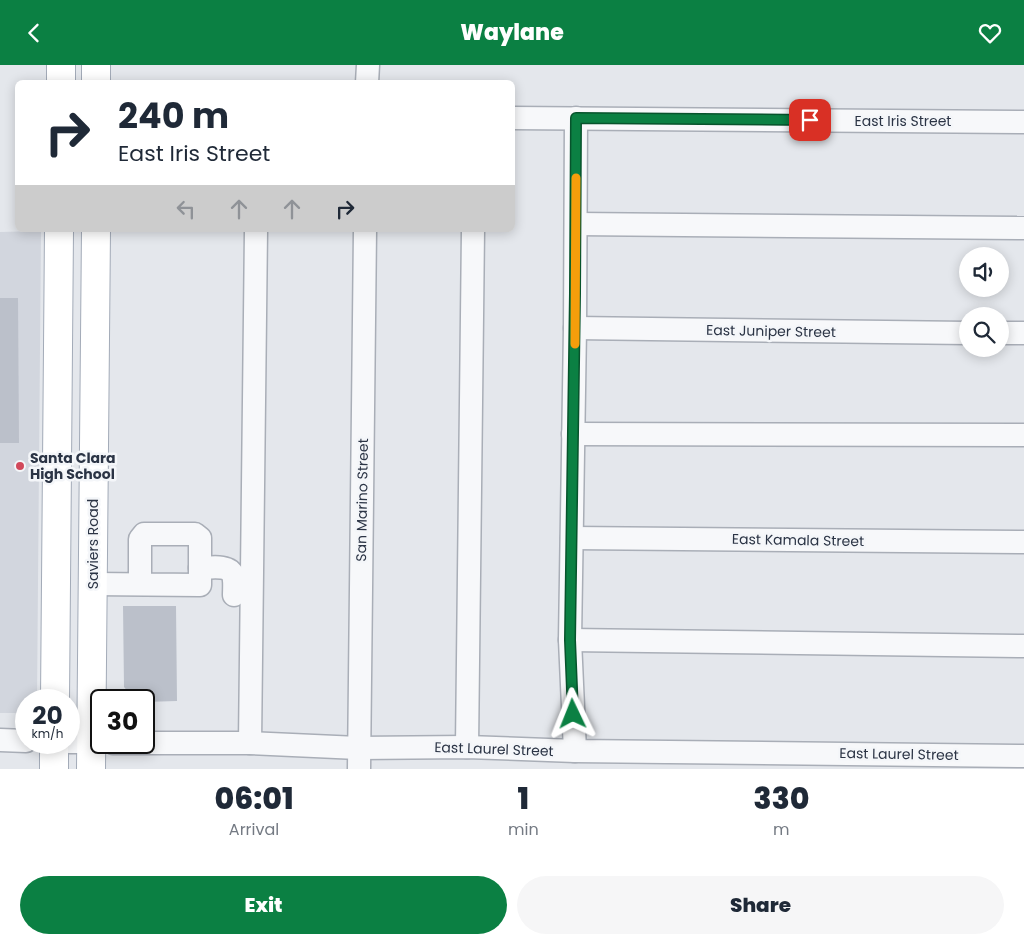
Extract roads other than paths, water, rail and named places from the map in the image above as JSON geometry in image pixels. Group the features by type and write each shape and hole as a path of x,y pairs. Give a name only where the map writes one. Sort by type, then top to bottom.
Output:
{"main road":[{"path":"61,65 61,80"},
{"path":"96,65 96,80"},
{"path":"55,689 59,232"},
{"name":"Saviers Road","path":"93,689 92,584 96,232"},
{"path":"54,754 54,769"},
{"name":"Saviers Road","path":"91,769 93,754"}],"street":[{"path":"367,80 368,65"},
{"name":"East Iris Street","path":"515,118 1024,122"},
{"path":"575,751 570,640 574,434 576,118"},
{"path":"576,224 1024,229"},
{"path":"250,743 256,232"},
{"name":"San Marino Street","path":"358,759 366,232"},
{"path":"467,747 473,232"},
{"name":"East Juniper Street","path":"575,328 959,333"},
{"path":"1009,333 1024,333"},
{"path":"574,434 1024,435"},
{"path":"92,584 200,585 200,538 195,534 144,534 140,539 140,584"},
{"name":"East Kamala Street","path":"572,538 1024,542"},
{"path":"200,568 226,568 232,572 234,577 234,595"},
{"path":"570,640 1024,646"},
{"path":"0,740 15,741"},
{"name":"East Laurel Street","path":"155,742 250,743 358,759 467,747 575,751 1024,756"}],"place":[{"name":"Santa Clara High School","path":"20,466"}]}
